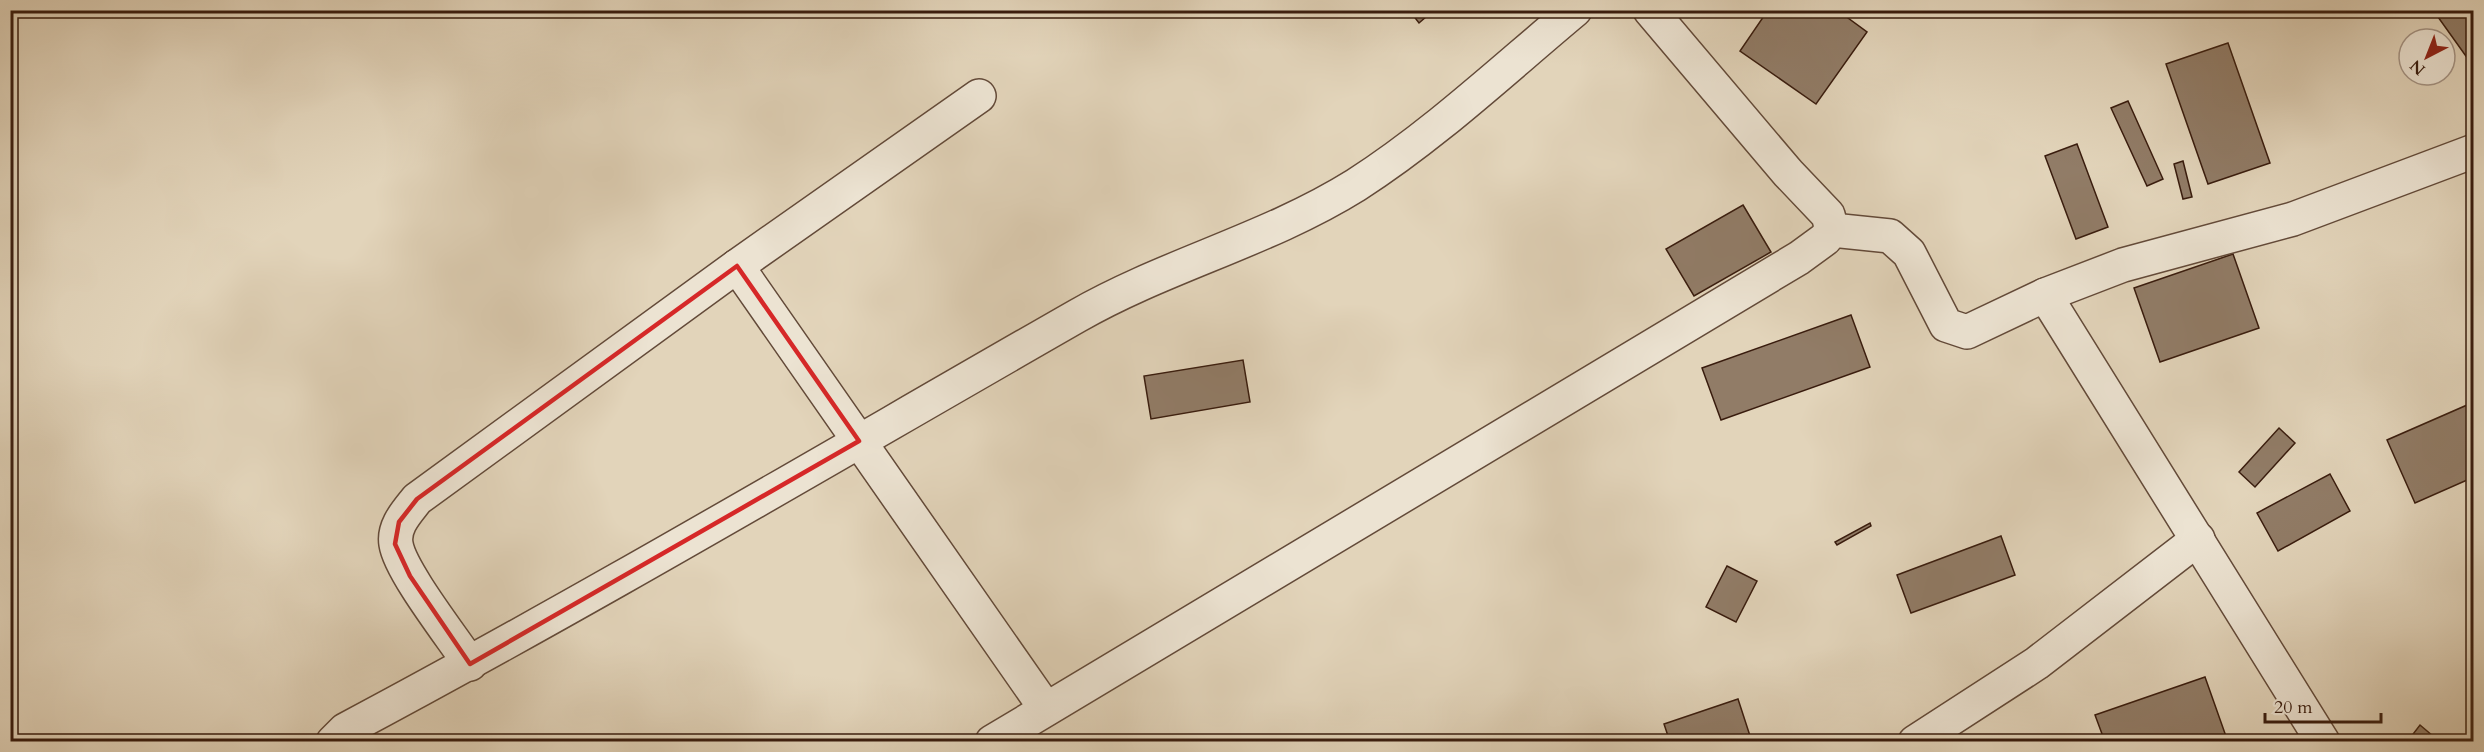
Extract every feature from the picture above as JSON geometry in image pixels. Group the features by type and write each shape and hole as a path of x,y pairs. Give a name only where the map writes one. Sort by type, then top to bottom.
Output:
{"street":[{"path":"333,741 345,730 470,663 1122,290 1303,214 1355,185 1410,146 1575,10"},
{"path":"1650,10 1788,173 1828,215 1832,230"},
{"path":"470,663 410,576 395,544 399,522 417,499 737,266 979,96"},
{"path":"1832,230 1890,236 1909,254 1946,326 1967,332 2045,295 2122,265 2294,219 2474,151"},
{"path":"992,741 1799,258 1825,239 1832,230"},
{"path":"737,266 1046,709"},
{"path":"2045,295 2323,741"},
{"path":"1915,741 2037,663 2198,539"}],"highlighted area":[{"path":"737,266 859,441 470,664 410,576 395,544 399,522 417,499"}],"building":[{"path":"1409,10 1434,10 1419,23"},
{"path":"1768,10 1837,10 1867,32 1816,104 1740,51"},
{"path":"2433,10 2474,10 2474,66 2457,44 2457,27 2445,27"},
{"path":"2228,43 2270,163 2208,184 2166,64"},
{"path":"2128,101 2163,179 2147,186 2111,108"},
{"path":"2077,144 2108,227 2076,239 2045,156"},
{"path":"2183,161 2192,197 2183,199 2174,164"},
{"path":"1743,205 1771,252 1694,296 1666,249"},
{"path":"2233,254 2259,328 2160,362 2134,288"},
{"path":"1851,315 1870,367 1721,420 1702,368"},
{"path":"1243,360 1250,402 1151,419 1144,376"},
{"path":"2474,402 2474,477 2415,503 2387,440"},
{"path":"2279,428 2295,443 2255,487 2239,472"},
{"path":"2330,474 2350,511 2278,551 2257,513"},
{"path":"1870,523 1871,526 1837,545 1835,542"},
{"path":"2001,536 2015,575 1911,613 1897,575"},
{"path":"1727,566 1757,581 1736,622 1706,607"},
{"path":"2205,677 2228,742 2105,742 2095,715"},
{"path":"1738,699 1752,742 1670,742 1664,724"},
{"path":"2420,725 2440,742 2407,742"}]}
